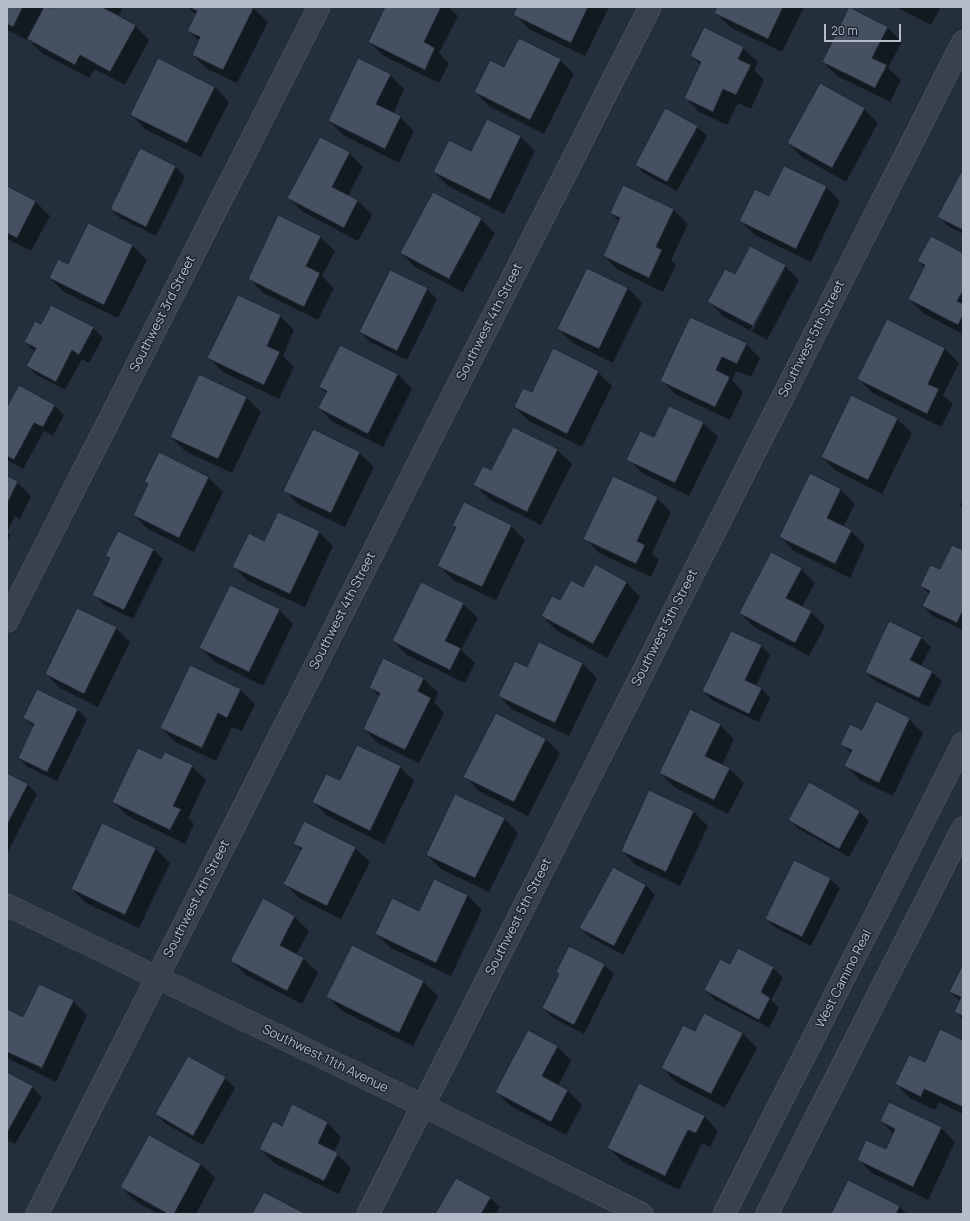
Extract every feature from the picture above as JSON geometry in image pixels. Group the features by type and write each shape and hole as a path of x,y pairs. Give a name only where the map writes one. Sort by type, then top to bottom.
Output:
{"street":[{"name":"Southwest 3rd Street","path":"7,621 319,7"},
{"name":"Southwest 4th Street","path":"37,1214 650,7"},
{"name":"Southwest 5th Street","path":"368,1214 963,42"},
{"name":"West Camino Real","path":"724,1214 963,743"},
{"path":"767,1214 963,828"},
{"name":"Southwest 11th Avenue","path":"7,905 423,1106 642,1214"}],"building":[{"path":"7,7 23,7 13,27 7,24"},
{"path":"44,7 102,7 136,25 110,72 80,55 75,65 27,39"},
{"path":"189,7 254,7 223,70 192,55 200,37 187,31 197,11"},
{"path":"385,7 441,7 424,42 435,48 425,70 368,42"},
{"path":"517,7 588,7 571,43 513,15"},
{"path":"717,7 783,7 768,39 714,13"},
{"path":"849,7 888,27 872,58 887,65 875,88 822,62"},
{"path":"704,27 744,47 738,59 751,65 736,95 723,89 713,112 684,98 701,62 690,56"},
{"path":"519,38 561,59 530,120 474,92 490,60 504,67"},
{"path":"158,58 215,87 187,143 130,115"},
{"path":"358,58 391,74 376,104 401,116 385,149 328,121"},
{"path":"820,83 865,108 832,168 787,143"},
{"path":"665,108 698,126 667,182 635,165"},
{"path":"487,119 521,136 490,200 433,172 449,140 471,151"},
{"path":"320,137 350,152 332,187 358,200 344,228 287,198"},
{"path":"140,148 176,166 146,227 110,209"},
{"path":"784,166 827,186 796,249 739,221 755,189 769,196"},
{"path":"963,169 963,230 937,217"},
{"path":"623,185 674,209 656,247 662,250 649,278 603,256 620,218 610,213"},
{"path":"7,186 36,201 17,238 7,233"},
{"path":"433,192 482,218 449,279 400,253"},
{"path":"278,215 321,236 306,266 320,273 304,307 248,279"},
{"path":"88,223 133,245 104,305 49,278 58,259 68,264"},
{"path":"931,236 963,253 963,291 957,301 963,304 963,315 958,325 908,299 925,265 917,261"},
{"path":"750,246 786,265 753,326 707,302 725,269 735,274"},
{"path":"587,268 628,288 599,349 557,329"},
{"path":"390,270 428,288 397,351 359,332"},
{"path":"238,295 281,315 267,346 280,352 264,385 207,358"},
{"path":"51,305 94,327 79,355 72,350 56,382 26,366 36,348 24,342 35,321 41,324"},
{"path":"690,317 747,343 737,364 722,357 716,370 730,377 715,407 660,381"},
{"path":"887,319 945,348 928,384 939,389 927,414 857,379"},
{"path":"340,345 398,374 368,434 318,408 327,391 319,387"},
{"path":"553,348 599,371 567,434 514,407 523,388 532,392"},
{"path":"199,374 247,397 218,459 170,437"},
{"path":"19,385 55,405 43,427 34,423 14,460 7,456 7,404 8,405"},
{"path":"851,395 898,418 868,480 821,457"},
{"path":"669,406 704,422 675,483 626,460 640,431 654,437"},
{"path":"513,427 558,449 527,512 473,485 483,466 491,470"},
{"path":"313,429 360,452 331,513 283,491"},
{"path":"159,452 209,477 179,538 133,515 148,484 144,482"},
{"path":"810,473 841,489 827,518 852,530 835,564 779,537"},
{"path":"7,476 18,481 7,504"},
{"path":"613,476 658,497 637,541 645,545 636,564 583,539"},
{"path":"464,502 512,525 482,587 437,566 456,527 452,526"},
{"path":"278,512 320,531 290,594 232,567 249,533 264,541"},
{"path":"118,531 154,549 124,610 92,595 110,558 105,556"},
{"path":"952,545 963,550 963,610 957,623 922,606 930,591 920,586 930,565 940,569"},
{"path":"771,552 802,568 786,598 812,611 795,643 739,613"},
{"path":"595,564 627,582 593,644 541,616 552,596 560,600 571,580 583,587"},
{"path":"421,582 464,603 445,641 461,648 450,670 392,641"},
{"path":"230,585 280,609 249,672 199,648"},
{"path":"77,608 117,627 84,694 45,674"},
{"path":"889,621 922,637 910,660 933,671 919,698 865,672"},
{"path":"731,631 762,645 745,680 762,688 749,714 702,691"},
{"path":"539,642 583,663 555,723 498,696 515,661 527,667"},
{"path":"383,658 424,678 418,691 431,698 405,750 363,729 380,693 369,688"},
{"path":"190,665 241,689 227,718 218,713 202,748 160,728"},
{"path":"37,689 78,709 47,772 18,758 34,724 23,718"},
{"path":"876,701 910,718 879,783 844,766 852,750 840,745 850,724 862,730"},
{"path":"690,709 721,724 705,756 730,768 714,800 659,773"},
{"path":"496,713 546,739 514,802 463,777"},
{"path":"357,745 401,766 370,831 312,802 326,774 340,780"},
{"path":"138,748 161,759 165,752 193,765 173,806 181,809 170,830 112,802"},
{"path":"7,773 28,784 7,825"},
{"path":"809,782 860,811 839,849 788,820"},
{"path":"649,790 694,811 666,872 621,851"},
{"path":"455,794 505,818 475,878 426,855"},
{"path":"304,821 356,847 327,906 283,884 302,848 293,844"},
{"path":"102,823 156,848 125,915 71,889"},
{"path":"794,860 831,878 802,937 765,919"},
{"path":"613,867 646,885 614,946 579,928"},
{"path":"434,879 468,895 436,963 375,934 392,898 419,911"},
{"path":"263,898 295,916 280,945 304,958 287,991 230,961"},
{"path":"352,945 424,981 399,1033 326,997"},
{"path":"569,946 605,964 574,1025 542,1008 559,974 556,972"},
{"path":"738,948 774,967 761,992 770,998 759,1020 704,990 720,959 730,964"},
{"path":"963,964 963,1016 954,1012 961,997 949,992"},
{"path":"39,984 74,1000 42,1068 7,1052 7,1009 23,1017"},
{"path":"704,1013 743,1033 711,1094 661,1068 683,1025 695,1031"},
{"path":"940,1029 963,1040 963,1107 924,1089 921,1097 895,1084 909,1055 925,1062"},
{"path":"528,1030 558,1046 542,1076 568,1090 551,1122 495,1092"},
{"path":"188,1056 226,1077 193,1136 155,1114"},
{"path":"7,1072 33,1086 7,1133"},
{"path":"639,1083 705,1116 696,1133 688,1130 665,1176 607,1148"},
{"path":"889,1102 942,1127 913,1187 857,1160 866,1140 886,1149 895,1129 880,1121"},
{"path":"292,1104 328,1122 318,1143 338,1153 324,1181 259,1149 273,1121 282,1126"},
{"path":"149,1135 201,1164 174,1214 168,1214 120,1187"},
{"path":"456,1178 491,1197 481,1214 435,1214"},
{"path":"848,1180 900,1206 896,1214 831,1214"},
{"path":"264,1192 306,1214 252,1214"}]}
